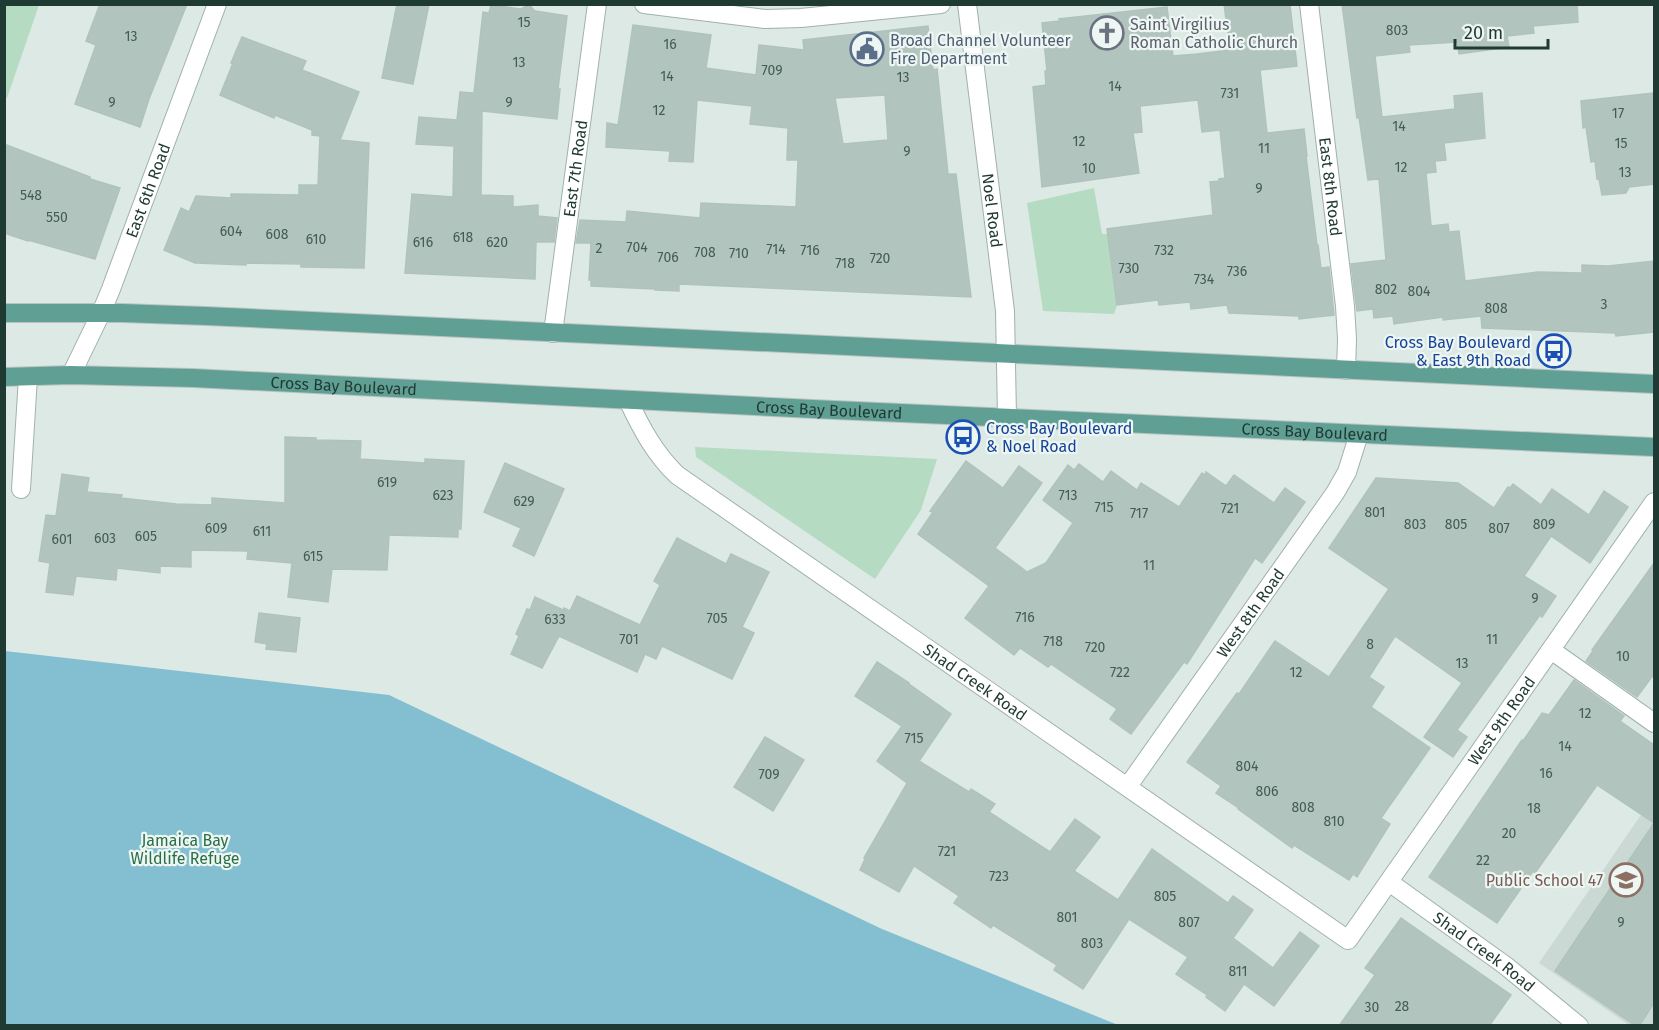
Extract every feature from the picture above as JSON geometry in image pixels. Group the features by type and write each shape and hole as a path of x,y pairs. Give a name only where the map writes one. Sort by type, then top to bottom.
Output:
{"main road":[{"path":"10,311 254,318 1654,384"},
{"name":"Cross Bay Boulevard","path":"4,377 71,375 193,378 1654,447"}],"street":[{"name":"East 6th Road","path":"71,375 101,313 217,4"},
{"name":"East 7th Road","path":"553,333 597,4"},
{"path":"644,4 765,19 801,18 941,4"},
{"name":"Noel Road","path":"968,4 1005,311 1007,417"},
{"name":"East 8th Road","path":"1310,4 1345,306 1346,370"},
{"path":"21,489 28,376"},
{"name":"Shad Creek Road","path":"628,400 648,441 666,465 678,475 1348,940"},
{"name":"West 8th Road","path":"1128,786 1335,493 1350,465 1359,434"},
{"name":"West 9th Road","path":"1348,940 1654,502"},
{"path":"1551,650 1654,723"},
{"name":"Shad Creek Road","path":"1389,882 1506,966 1579,1026"}],"shaded area":[{"name":"Public School 47","path":"1654,796 1654,1025 1629,1025 1539,963"}],"green space":[{"path":"4,5 39,5 7,98 4,98"},
{"path":"1094,188 1102,234 1108,234 1117,305 1114,314 1043,311 1027,203"},
{"path":"695,447 937,459 921,510 875,579 696,457"}],"water":[{"name":"Jamaica Bay Wildlife Refuge","path":"5,651 389,695 882,929 1118,1025 5,1025"}],"building":[{"path":"100,4 187,4 140,127 75,104 96,45 86,41"},
{"path":"397,4 429,4 413,84 382,78"},
{"path":"1224,4 1290,5 1297,66 1260,70 1267,133 1304,129 1317,245 1321,268 1329,267 1334,315 1299,319 1299,316 1229,313 1227,305 1191,309 1190,302 1159,305 1158,300 1117,305 1107,229 1213,215 1210,182 1225,178 1220,130 1202,132 1198,100 1140,106 1142,132 1133,133 1139,173 1042,187 1033,87 1046,85 1045,71 1047,71 1042,23 1060,21 1059,19 1167,7 1173,56 1197,54 1230,50"},
{"path":"1342,4 1577,4 1578,22 1533,26 1534,33 1507,36 1509,47 1459,54 1457,42 1409,45 1410,52 1375,56 1382,117 1455,109 1454,96 1482,93 1485,138 1444,143 1446,160 1435,161 1436,172 1426,173 1431,226 1448,224 1449,232 1459,231 1465,281 1538,272 1582,273 1582,265 1608,266 1654,261 1654,332 1616,336 1615,333 1482,328 1481,316 1443,320 1443,317 1394,324 1393,316 1374,318 1373,309 1357,311 1351,264 1386,260 1379,179 1368,180 1359,117 1357,118"},
{"path":"491,5 521,9 529,5 535,11 567,16 558,89 560,89 557,119 482,111 481,195 513,196 513,207 538,205 538,216 557,218 554,242 536,242 535,279 405,273 412,194 453,197 454,146 416,144 419,117 457,120 460,92 474,93 483,12 489,13"},
{"path":"633,25 711,35 706,68 756,75 759,45 804,50 803,40 928,26 933,70 937,69 948,174 956,174 971,297 679,284 679,291 591,286 591,280 589,280 591,243 576,243 580,220 626,222 627,211 700,218 701,203 796,207 798,160 787,160 788,128 750,124 752,106 697,100 693,162 669,161 670,151 606,147 607,123 618,125","holes":["885,95 888,140 843,144 835,98"]},
{"path":"242,37 306,61 302,70 359,92 340,140 369,143 364,268 301,267 301,264 195,263 164,250 181,208 189,212 196,196 231,198 231,194 299,195 299,185 318,185 320,136 312,135 312,130 275,115 274,118 220,95"},
{"path":"1653,93 1654,184 1629,187 1626,193 1602,195 1595,161 1591,162 1586,127 1583,128 1581,101"},
{"path":"4,144 90,177 90,179 120,188 95,259 4,233"},
{"path":"285,437 361,441 360,459 425,463 425,459 464,461 461,529 458,529 458,537 389,535 387,570 332,569 328,602 288,597 292,563 247,559 248,551 191,550 191,567 160,566 160,573 117,568 116,580 76,576 73,595 46,592 50,563 39,561 46,515 56,516 62,474 89,478 87,492 122,495 121,498 176,504 212,505 212,498 285,503"},
{"path":"966,461 1003,488 1019,466 1042,483 995,548 1027,572 1046,563 1073,523 1043,500 1068,465 1074,470 1079,464 1103,482 1111,471 1137,490 1141,483 1179,507 1202,473 1205,475 1206,472 1226,486 1234,475 1274,503 1285,488 1305,502 1262,563 1255,558 1187,664 1184,662 1131,734 1110,719 1117,709 1051,664 1048,667 1020,648 1014,655 965,618 989,586 918,534 933,512 930,511"},
{"path":"505,463 564,489 534,556 513,546 521,528 484,512"},
{"path":"1376,478 1458,483 1494,508 1508,487 1510,488 1513,484 1541,505 1552,489 1589,515 1604,491 1628,507 1590,563 1551,536 1524,576 1556,596 1457,730 1467,737 1453,757 1424,737 1462,683 1395,636 1369,677 1384,687 1371,707 1430,748 1381,818 1390,824 1357,877 1353,874 1349,880 1294,845 1292,848 1216,793 1221,786 1187,762 1237,693 1239,694 1275,641 1329,677 1389,589 1329,548"},
{"path":"677,538 726,564 731,554 769,572 742,627 754,633 732,679 662,646 656,659 645,654 637,672 559,636 542,668 511,654 519,636 516,634 535,597 570,611 577,596 640,625 660,585 654,581"},
{"path":"1654,563 1654,674 1637,697 1586,661"},
{"path":"259,613 300,618 296,652 266,649 267,644 255,642"},
{"path":"877,662 951,714 919,761 969,792 971,789 995,804 989,812 1050,852 1075,819 1100,837 1074,871 1118,900 1152,849 1228,903 1233,896 1253,910 1233,938 1273,968 1300,932 1319,946 1274,1006 1244,984 1225,1011 1206,997 1207,995 1176,974 1188,957 1129,919 1083,989 1054,970 1057,965 993,925 991,928 954,903 959,896 914,866 899,892 860,870 864,858 907,783 877,761 902,726 855,696"},
{"path":"1574,680 1624,716 1620,721 1654,745 1654,823 1597,785 1497,923 1429,877 1522,740 1542,713 1549,715"},
{"path":"765,737 804,760 773,811 734,787"},
{"name":"Public School 47","path":"1654,823 1654,1003 1639,1026 1636,1026 1555,971"},
{"path":"1401,918 1511,995 1489,1026 1339,1026 1375,975 1365,968"}],"place":[{"name":"Saint Virgilius Roman Catholic Church","path":"1107,33"},
{"name":"Broad Channel Volunteer Fire Department","path":"867,49"},
{"name":"Cross Bay Boulevard & East 9th Road","path":"1554,351"},
{"name":"Cross Bay Boulevard & Noel Road","path":"963,437"},
{"name":"Public School 47","path":"1626,880"}]}
